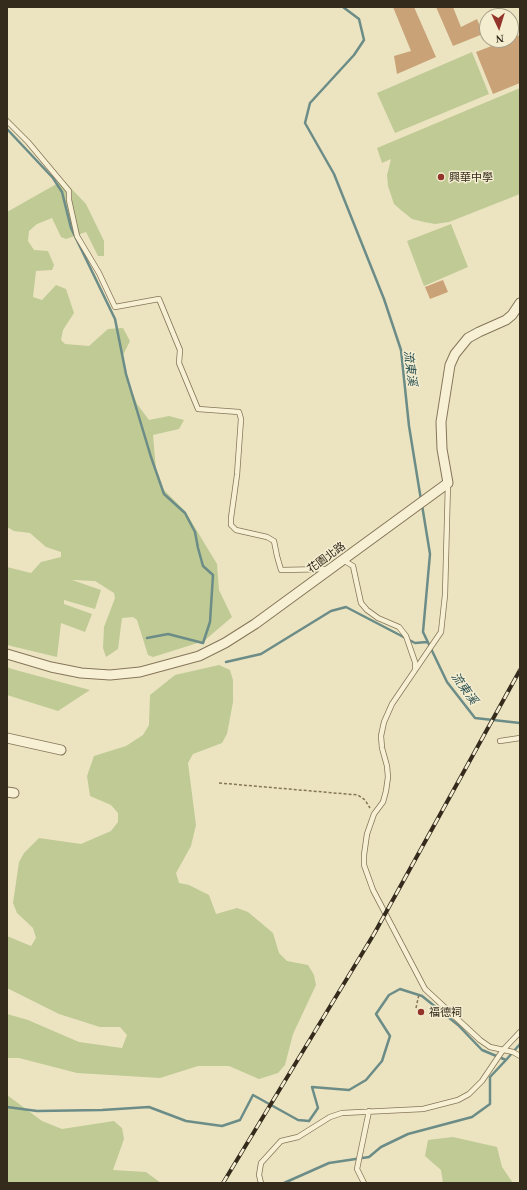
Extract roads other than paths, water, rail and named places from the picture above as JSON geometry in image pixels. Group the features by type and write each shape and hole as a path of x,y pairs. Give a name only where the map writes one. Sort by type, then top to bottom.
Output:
{"street":[{"path":"447,484 442,449 441,422 450,365 454,354 468,338 506,320 512,315 520,304"},
{"name":"花園北路","path":"7,654 51,667 81,673 110,675 140,672 199,656 225,643 255,624 342,559 447,484"},
{"path":"7,738 61,750"}],"lane":[{"path":"7,121 28,142 69,191 77,236 99,273 115,307 159,299 180,350 179,362 198,409 239,412 241,419 237,475 231,525 236,530 267,537 274,541 281,570 330,569"},
{"path":"447,484 445,595 441,632 392,704 384,722 381,736 388,777 383,802 374,814 367,834 364,865 373,890 425,989 480,1040 490,1047 513,1052 520,1056"},
{"path":"342,559 353,566 358,587 358,597 361,603 367,610 378,618 399,628 406,636 416,668"},
{"path":"500,741 520,738"},
{"path":"261,1183 259,1175 261,1163 281,1141 298,1137 330,1117 342,1112 423,1109 458,1100 469,1094 482,1081 495,1062 520,1032"},
{"path":"364,1183 357,1169 357,1165 369,1111"}],"waterway":[{"name":"流東溪","path":"343,7 359,19 364,40 354,55 310,103 305,123 334,174 384,299 401,350 409,426 421,500"},
{"path":"7,129 53,178 62,192 71,228 115,319 126,374 151,457 164,494 185,513 195,532 203,566 213,575 210,622 203,643 168,634 147,638"},
{"name":"流東溪","path":"422,505 430,554 423,632 447,682 475,718 520,723"},
{"path":"226,662 261,654 331,611 346,607 415,643 427,642"},
{"path":"7,1107 37,1111 102,1110 149,1107 186,1121 222,1126 240,1120 253,1095 298,1120 309,1121 318,1108 312,1087 349,1090 366,1080 382,1061 390,1036 376,1014 389,995 400,989 422,996 458,1025 482,1050 506,1060 520,1044"},
{"path":"284,1183 329,1163 369,1157 381,1147 408,1134 472,1117 490,1104 490,1077 506,1060"}],"railway":[{"path":"223,1183 374,934 520,670"}],"place":[{"name":"興華中學","path":"441,177"},
{"name":"福德祠","path":"421,1012"}]}
